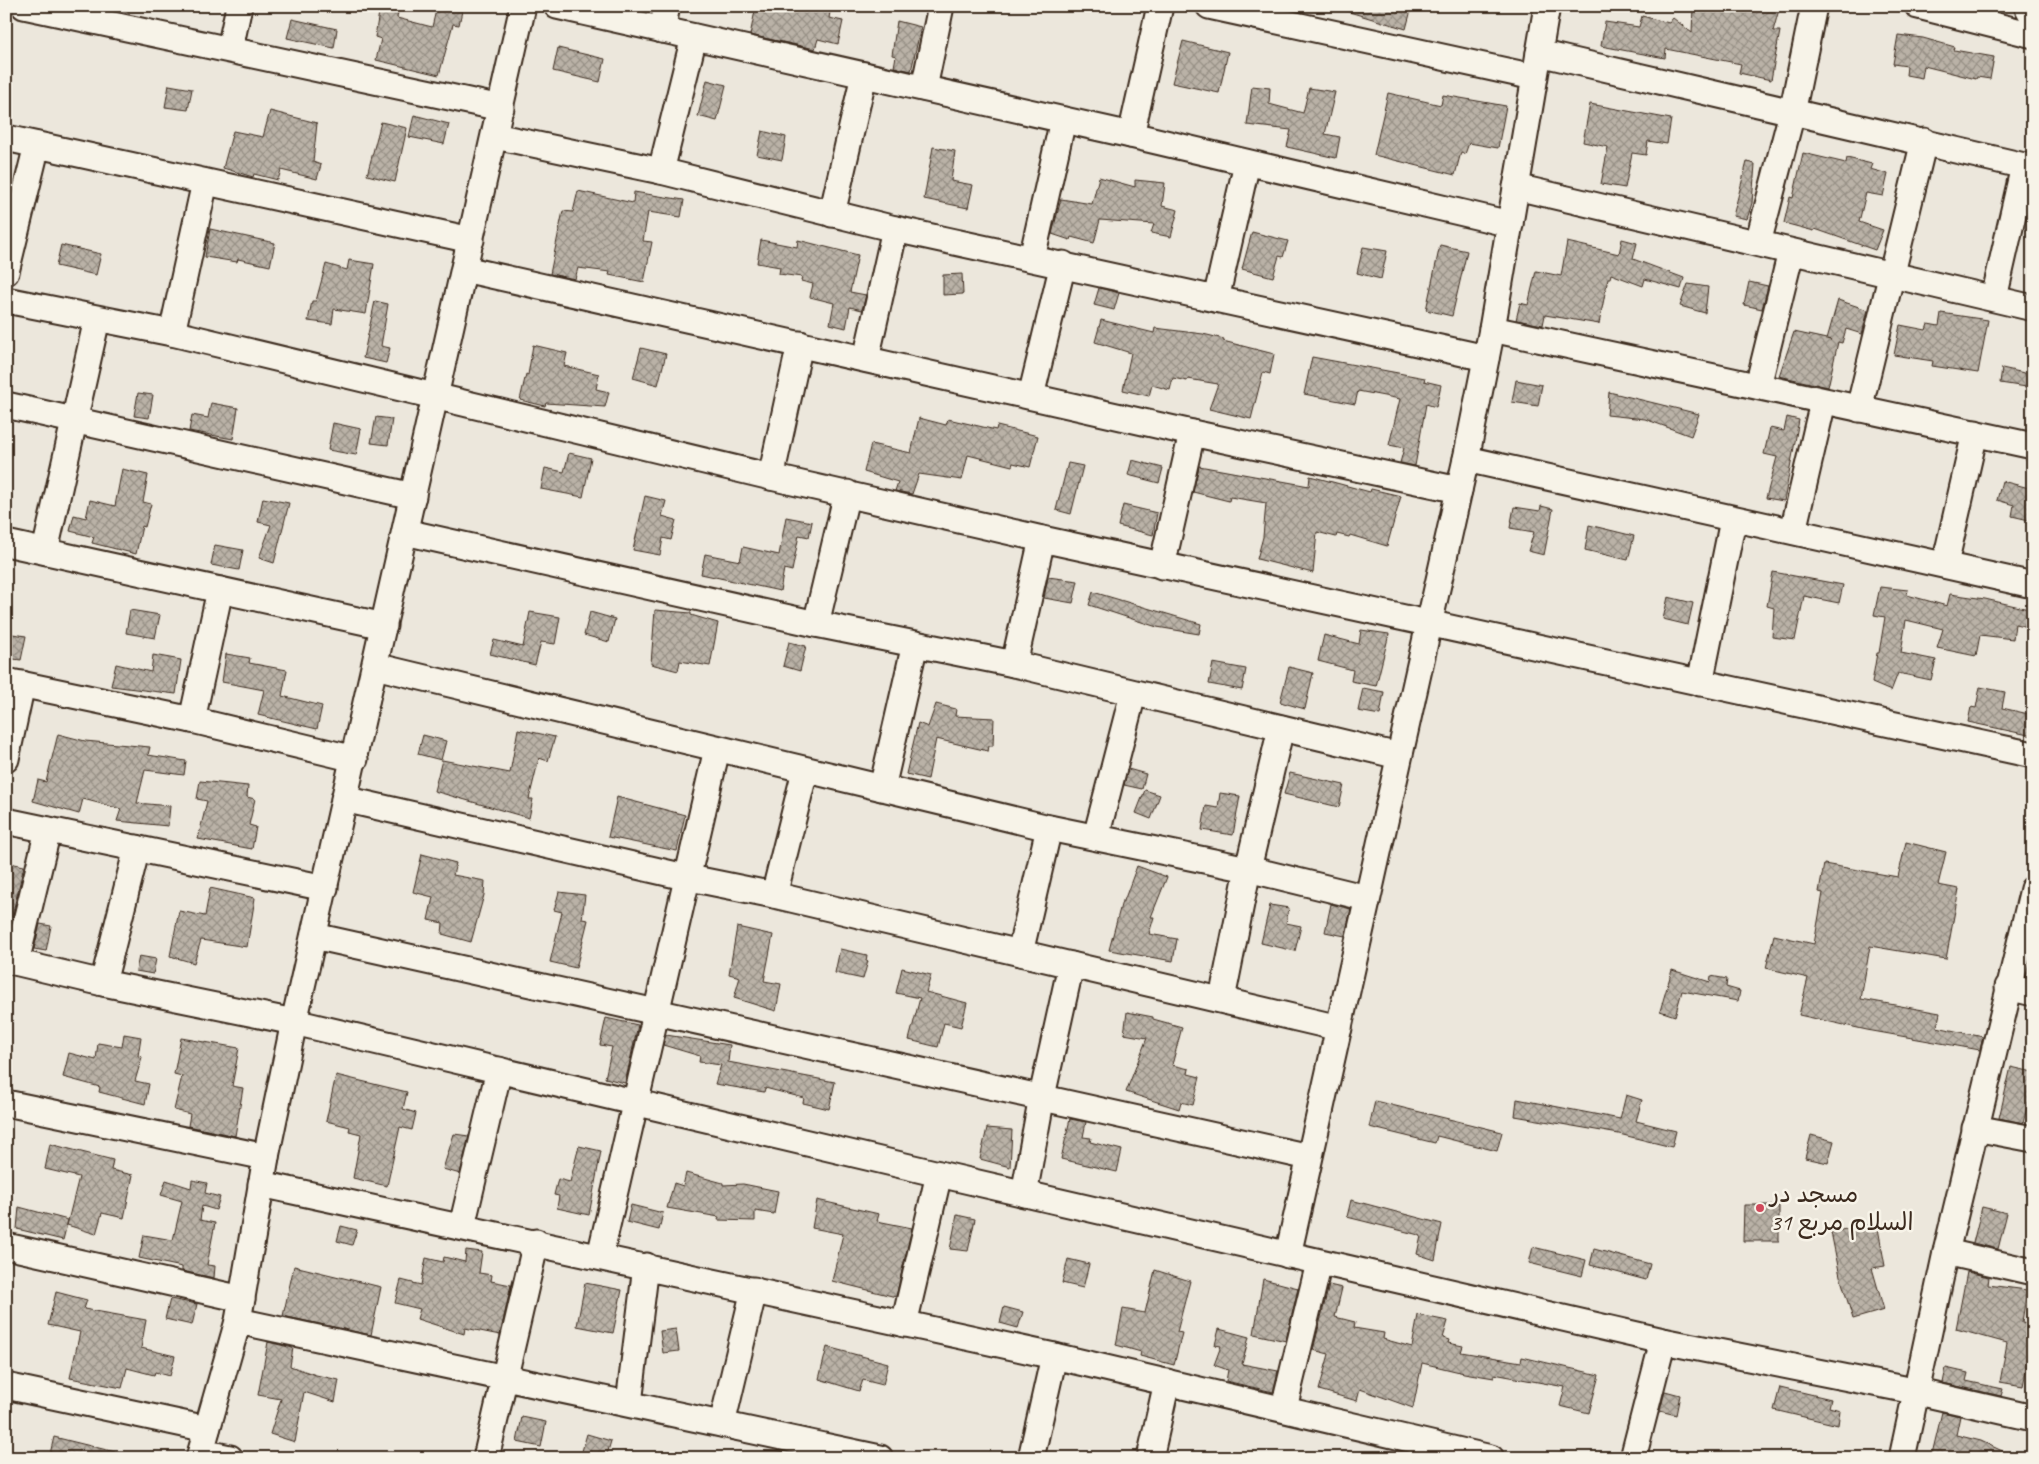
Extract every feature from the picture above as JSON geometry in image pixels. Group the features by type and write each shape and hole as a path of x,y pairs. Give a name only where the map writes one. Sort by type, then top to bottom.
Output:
{"street":[{"path":"6,13 8,6"},
{"path":"24,6 501,108"},
{"path":"230,49 239,6"},
{"path":"202,1446 240,1310 266,1157 294,1022 524,6"},
{"path":"557,6 664,18 694,37 1131,135 1510,224"},
{"path":"924,88 941,6"},
{"path":"1131,135 1160,6"},
{"path":"1209,6 1276,13 1792,113 1924,141 2028,167 1994,298"},
{"path":"1288,1255 1466,459 1492,329 1547,6"},
{"path":"1758,242 1792,113 1814,6"},
{"path":"1918,6 2033,36"},
{"path":"2027,6 2033,18"},
{"path":"661,171 694,37"},
{"path":"832,214 864,75"},
{"path":"1032,258 1063,120"},
{"path":"495,136 661,171 895,229 1064,264 1486,358"},
{"path":"6,138 471,240"},
{"path":"1859,410 1924,141"},
{"path":"6,272 37,145"},
{"path":"1216,299 1247,163"},
{"path":"172,333 205,182"},
{"path":"1516,187 1758,242 1791,252 2033,308"},
{"path":"866,359 895,229"},
{"path":"1758,386 1791,252"},
{"path":"1031,396 1064,264"},
{"path":"464,269 1192,433 1459,490"},
{"path":"6,300 172,333 771,477 1162,566 2033,755"},
{"path":"45,551 97,319"},
{"path":"1492,329 1758,386 1859,410 2033,446"},
{"path":"771,477 800,344"},
{"path":"1793,531 1823,402"},
{"path":"6,406 413,496"},
{"path":"1162,566 1192,433"},
{"path":"1945,564 1975,433"},
{"path":"1466,459 1733,520 1793,531 2033,585"},
{"path":"816,624 847,493"},
{"path":"1700,683 1733,520"},
{"path":"405,532 816,624 1014,664 1133,694 1399,756"},
{"path":"1014,664 1042,539"},
{"path":"6,543 384,626"},
{"path":"192,720 220,590"},
{"path":"882,788 916,644"},
{"path":"374,666 804,771 1049,828 1248,869 1367,898"},
{"path":"6,759 14,682 192,720 355,759"},
{"path":"1096,837 1133,694"},
{"path":"1222,999 1248,869 1281,728"},
{"path":"600,1256 685,877 717,749"},
{"path":"774,895 804,771"},
{"path":"344,799 685,877 774,895 1340,1028"},
{"path":"6,821 324,888"},
{"path":"1020,952 1049,828"},
{"path":"48,830 11,962 294,1022 1024,1194 1663,1341 2033,1418"},
{"path":"103,983 137,848"},
{"path":"1902,1458 1914,1392 1946,1252 2008,987 2033,890"},
{"path":"314,936 1042,1096 1309,1157"},
{"path":"1024,1194 1042,1096 1072,965"},
{"path":"2008,987 2033,993"},
{"path":"462,1226 499,1070"},
{"path":"6,1103 266,1157"},
{"path":"1975,1128 2033,1139"},
{"path":"904,1324 939,1174"},
{"path":"261,1184 646,1266 1284,1408 1409,1449 1490,1458"},
{"path":"486,1458 536,1242"},
{"path":"6,1246 240,1310 504,1376 880,1458"},
{"path":"1946,1252 2033,1272"},
{"path":"1284,1408 1319,1262"},
{"path":"629,1403 646,1266"},
{"path":"722,1424 754,1290"},
{"path":"1633,1458 1663,1341"},
{"path":"1031,1458 1054,1356"},
{"path":"1150,1458 1167,1382"},
{"path":"6,1386 202,1446 230,1458"}],"building":[{"path":"380,6 399,6 397,18 432,27 437,6 463,6 459,25 453,24 439,75 376,60 381,39 375,37"},
{"path":"756,6 774,6 808,12 809,6 831,6 829,18 843,21 838,44 818,39 815,49 750,35"},
{"path":"1346,6 1398,6 1411,10 1406,29 1346,11"},
{"path":"1693,6 1780,6 1773,31 1780,31 1771,80 1739,73 1741,64 1666,49 1665,58 1601,46 1605,22 1639,27 1642,16 1669,23 1673,18 1692,33"},
{"path":"292,19 337,29 334,48 287,38"},
{"path":"897,21 921,27 911,71 894,67 896,56 892,55"},
{"path":"1898,35 1923,38 1955,47 1954,50 1994,57 1990,79 1977,77 1976,79 1924,66 1922,78 1906,75 1907,66 1893,64"},
{"path":"1183,41 1228,52 1219,93 1172,83"},
{"path":"558,48 605,59 600,82 553,71"},
{"path":"707,80 726,85 717,121 698,116"},
{"path":"169,85 192,89 188,110 165,107"},
{"path":"1252,86 1270,88 1269,104 1303,113 1309,88 1335,92 1325,134 1340,137 1336,158 1287,147 1291,130 1247,125"},
{"path":"1388,93 1441,105 1443,95 1506,106 1498,148 1469,143 1465,154 1461,152 1455,175 1374,155"},
{"path":"1590,104 1671,119 1667,144 1648,141 1646,155 1632,153 1625,188 1601,184 1608,147 1583,142"},
{"path":"270,111 317,123 313,162 321,165 317,179 281,170 278,180 254,174 253,177 223,168 233,131 263,137"},
{"path":"414,115 449,124 444,144 409,137"},
{"path":"381,122 407,128 395,182 367,175"},
{"path":"762,131 786,137 782,160 757,155"},
{"path":"933,147 955,151 951,181 973,185 968,208 924,199"},
{"path":"1803,153 1846,163 1847,158 1872,164 1870,169 1888,174 1883,196 1866,193 1859,222 1883,230 1875,250 1815,229 1814,231 1784,223 1790,197 1793,198"},
{"path":"1747,162 1755,164 1752,203 1747,219 1733,216"},
{"path":"1099,177 1135,187 1135,180 1165,183 1162,206 1178,210 1171,237 1151,233 1154,224 1100,220 1094,243 1071,237 1070,240 1052,234 1061,199 1092,204"},
{"path":"578,191 633,203 634,192 684,200 681,217 648,212 643,241 652,242 644,282 609,275 610,272 578,268 575,279 550,274 563,211 573,212"},
{"path":"210,229 275,243 270,266 238,259 237,262 205,257"},
{"path":"1252,232 1288,241 1283,257 1279,256 1273,277 1242,269"},
{"path":"1622,239 1637,243 1633,259 1684,278 1681,289 1645,279 1643,286 1611,274 1610,278 1608,278 1599,324 1545,315 1543,325 1516,320 1520,303 1528,305 1536,271 1561,276 1567,242 1619,254"},
{"path":"761,240 797,247 798,240 858,255 850,292 866,295 862,310 850,307 846,328 830,324 834,303 810,297 813,284 801,281 802,277 779,274 780,267 757,263"},
{"path":"61,245 101,254 96,275 56,266"},
{"path":"1440,245 1467,251 1452,316 1426,310"},
{"path":"1363,247 1387,251 1381,279 1357,273"},
{"path":"349,260 374,264 366,314 334,309 332,324 308,321 312,301 316,301 326,264 347,270"},
{"path":"962,274 963,294 943,295 943,275"},
{"path":"1749,282 1768,286 1762,309 1744,305"},
{"path":"1688,284 1708,287 1705,313 1680,306"},
{"path":"1099,288 1119,293 1114,310 1094,305"},
{"path":"1838,300 1868,310 1862,334 1846,329 1842,343 1838,342 1828,387 1779,376 1794,332 1831,340 1827,339"},
{"path":"375,301 388,304 381,346 390,348 386,363 363,358"},
{"path":"1941,313 1988,320 1978,373 1932,366 1933,361 1894,355 1900,325 1926,330 1928,324 1939,326"},
{"path":"1101,320 1154,333 1155,328 1203,334 1274,354 1270,374 1263,372 1251,419 1209,409 1218,384 1173,378 1170,390 1152,385 1149,396 1123,390 1131,353 1095,342"},
{"path":"533,345 567,353 564,366 599,374 596,389 609,392 605,407 546,403 545,406 520,400 526,374 528,375"},
{"path":"641,348 666,354 658,385 633,378"},
{"path":"1312,357 1425,378 1424,381 1441,385 1436,407 1426,404 1415,466 1400,463 1404,448 1389,445 1400,399 1358,391 1355,404 1304,394"},
{"path":"2002,368 2033,375 2033,388 2000,383"},
{"path":"1516,380 1542,385 1538,406 1512,402"},
{"path":"1609,392 1699,414 1691,436 1645,419 1607,415"},
{"path":"138,393 153,395 149,418 134,416"},
{"path":"211,403 238,408 233,439 189,431 192,415 208,418"},
{"path":"376,417 392,419 388,445 371,443"},
{"path":"1787,417 1799,420 1784,501 1766,498 1777,457 1764,454 1770,428 1784,431"},
{"path":"919,418 946,425 948,419 996,430 997,426 1038,436 1030,467 1013,463 1012,466 968,455 962,480 919,474 912,494 895,491 898,482 864,472 871,444 911,453"},
{"path":"333,423 361,429 356,455 328,450"},
{"path":"569,453 591,458 583,497 541,489 545,468 564,472"},
{"path":"1132,460 1163,468 1159,483 1128,475"},
{"path":"1068,463 1083,466 1071,514 1056,510"},
{"path":"1199,466 1309,486 1310,476 1370,492 1371,489 1401,496 1387,546 1350,535 1349,537 1337,534 1336,537 1317,532 1313,573 1257,559 1263,537 1266,503 1230,497 1229,501 1193,492"},
{"path":"122,469 148,475 143,502 151,504 145,527 142,526 136,554 92,543 94,537 70,531 74,515 86,518 90,500 115,506"},
{"path":"2002,481 2033,489 2033,521 2012,516 2014,505 1997,500"},
{"path":"645,496 666,501 662,516 676,520 671,540 663,538 660,555 633,550"},
{"path":"263,498 289,503 274,563 259,558 271,525 258,522"},
{"path":"1123,505 1157,513 1153,535 1118,526"},
{"path":"1541,506 1553,509 1544,555 1528,551 1534,532 1510,528 1514,507 1540,511"},
{"path":"786,517 812,522 809,537 799,535 792,571 784,569 780,591 701,574 705,554 740,561 743,547 779,555"},
{"path":"1589,525 1634,536 1628,560 1585,550"},
{"path":"215,545 243,550 239,570 211,565"},
{"path":"1773,572 1843,585 1839,603 1804,596 1795,640 1772,637 1774,608 1767,606"},
{"path":"1048,577 1078,581 1073,603 1044,598"},
{"path":"1880,587 1908,590 1907,595 1947,606 1950,594 1985,599 2033,610 2033,628 2015,624 2013,639 1980,635 1976,656 1937,648 1943,629 1906,620 1901,653 1936,660 1931,680 1898,673 1891,691 1872,683 1885,617 1874,615"},
{"path":"1093,592 1201,624 1199,634 1157,627 1089,605"},
{"path":"1668,597 1693,603 1688,625 1663,619"},
{"path":"130,610 160,615 155,638 126,633"},
{"path":"655,610 691,613 691,615 718,623 710,666 680,661 678,671 651,664"},
{"path":"530,612 560,617 555,644 541,642 535,665 490,654 494,640 523,647"},
{"path":"590,612 615,619 609,642 584,635"},
{"path":"1361,630 1389,634 1376,686 1351,681 1353,670 1318,661 1324,635 1359,644"},
{"path":"6,633 26,636 21,660 6,658"},
{"path":"789,642 806,646 800,671 783,666"},
{"path":"226,654 250,658 249,663 287,670 282,696 322,706 317,729 258,715 264,690 222,682"},
{"path":"153,655 181,660 176,694 111,686 116,664 151,672"},
{"path":"1213,663 1246,669 1242,690 1209,684"},
{"path":"1289,667 1313,673 1305,709 1280,702"},
{"path":"1980,687 2005,692 2002,708 2033,715 2033,736 1968,722 1971,707 1976,708"},
{"path":"1363,688 1384,692 1380,715 1358,711"},
{"path":"936,704 956,709 955,716 994,718 993,746 989,746 988,751 936,739 928,779 906,774 918,723 928,727"},
{"path":"518,729 555,737 548,761 539,758 529,799 533,799 529,818 434,791 442,760 510,773"},
{"path":"58,734 85,741 150,747 148,755 186,761 184,775 145,770 137,803 170,806 168,826 117,821 121,809 83,799 79,814 33,801 38,780 46,782"},
{"path":"423,735 446,741 441,760 418,754"},
{"path":"1128,769 1146,774 1142,789 1124,785"},
{"path":"1290,773 1344,785 1339,807 1284,794"},
{"path":"200,781 248,786 247,797 255,799 249,825 256,827 252,849 198,839 207,801 197,799"},
{"path":"1145,790 1160,795 1151,819 1136,813"},
{"path":"1220,793 1240,796 1233,835 1202,830 1206,806 1218,808"},
{"path":"617,797 685,815 677,851 608,837"},
{"path":"1906,842 1946,852 1938,885 1959,889 1946,959 1870,946 1861,999 1940,1013 1937,1027 1983,1037 1980,1050 1867,1030 1799,1015 1808,978 1766,968 1774,935 1814,944 1823,893 1819,892 1824,864 1898,877"},
{"path":"422,854 456,863 453,875 485,881 484,895 471,942 442,934 443,923 428,920 433,897 413,892"},
{"path":"10,863 24,866 6,941 6,881"},
{"path":"1137,866 1167,877 1151,917 1154,917 1149,934 1177,939 1173,961 1109,950 1122,901 1124,901"},
{"path":"210,888 255,898 247,947 201,940 194,963 170,956 179,911 205,916"},
{"path":"559,892 585,895 582,919 588,920 576,968 550,962 562,912 554,910"},
{"path":"1331,904 1351,909 1345,936 1325,932"},
{"path":"1270,905 1289,908 1286,923 1301,926 1295,951 1261,943"},
{"path":"40,924 51,926 46,951 34,949"},
{"path":"737,927 773,935 764,981 781,984 776,1011 734,998 740,977 729,974"},
{"path":"840,949 867,955 866,961 868,961 863,979 835,973"},
{"path":"139,956 156,959 153,974 136,971"},
{"path":"902,968 931,975 926,992 967,1003 961,1027 944,1023 938,1047 909,1040 920,998 896,993"},
{"path":"1672,970 1710,982 1711,976 1727,979 1726,987 1740,991 1738,1001 1682,991 1675,1016 1660,1011"},
{"path":"1127,1012 1153,1017 1153,1019 1182,1027 1172,1065 1189,1069 1188,1074 1200,1077 1193,1105 1181,1102 1179,1109 1126,1092 1147,1038 1124,1034"},
{"path":"606,1018 638,1025 625,1083 605,1078 612,1047 600,1045"},
{"path":"124,1034 141,1037 138,1056 142,1057 135,1081 149,1084 145,1104 99,1092 100,1087 63,1077 69,1053 96,1060 98,1043 122,1047"},
{"path":"666,1035 730,1045 728,1062 835,1082 829,1109 803,1103 804,1098 765,1088 764,1092 715,1084 721,1065 699,1062 700,1056 663,1045"},
{"path":"181,1038 239,1048 232,1086 243,1088 235,1136 188,1126 190,1114 174,1110 182,1076 174,1074"},
{"path":"2011,1067 2033,1072 2033,1096 2030,1096 2023,1123 1999,1118"},
{"path":"336,1075 407,1092 403,1109 416,1113 412,1130 400,1127 387,1186 353,1178 361,1134 349,1131 350,1127 326,1121"},
{"path":"1626,1095 1642,1100 1636,1121 1676,1131 1672,1147 1619,1134 1515,1116 1517,1099 1620,1119"},
{"path":"1375,1101 1502,1132 1497,1151 1437,1136 1435,1143 1369,1127"},
{"path":"1070,1119 1086,1122 1083,1137 1091,1138 1090,1142 1122,1150 1117,1172 1061,1159"},
{"path":"987,1128 1012,1130 1010,1167 980,1159"},
{"path":"454,1134 469,1136 460,1174 443,1169"},
{"path":"1811,1135 1834,1141 1828,1163 1805,1158"},
{"path":"50,1144 113,1160 111,1170 133,1175 124,1218 102,1213 96,1234 67,1225 79,1177 45,1169"},
{"path":"579,1146 601,1151 589,1215 557,1208 559,1196 554,1195 558,1179 570,1182"},
{"path":"686,1173 723,1183 723,1185 743,1184 778,1191 774,1214 755,1211 755,1221 718,1220 719,1217 667,1208 674,1183 683,1186"},
{"path":"166,1180 191,1188 192,1180 207,1183 205,1193 220,1197 216,1210 202,1206 200,1220 215,1223 207,1265 215,1266 214,1278 182,1271 182,1267 139,1258 144,1235 173,1240 182,1201 161,1195"},
{"path":"817,1200 879,1214 877,1221 912,1228 896,1297 832,1281 843,1234 812,1228"},
{"path":"1351,1200 1442,1224 1435,1260 1417,1254 1421,1236 1419,1235 1347,1217"},
{"path":"631,1205 663,1213 659,1230 627,1222"},
{"path":"1744,1205 1779,1205 1779,1241 1743,1241"},
{"path":"19,1207 68,1220 63,1240 17,1229"},
{"path":"1982,1207 2007,1213 1998,1249 1973,1243"},
{"path":"957,1215 975,1219 968,1251 950,1249"},
{"path":"1877,1223 1885,1266 1872,1268 1884,1310 1853,1319 1840,1276 1831,1232"},
{"path":"341,1226 357,1230 352,1245 337,1241"},
{"path":"1533,1247 1586,1260 1582,1276 1529,1263"},
{"path":"1594,1249 1650,1264 1646,1280 1590,1265"},
{"path":"466,1250 482,1252 479,1273 492,1275 491,1281 511,1285 500,1335 465,1328 464,1334 417,1319 420,1309 395,1303 401,1280 421,1285 426,1258 443,1262 444,1257 465,1262"},
{"path":"1068,1259 1089,1264 1083,1288 1062,1283"},
{"path":"294,1266 381,1287 371,1335 283,1316"},
{"path":"1155,1270 1190,1281 1177,1332 1182,1333 1174,1365 1140,1356 1141,1352 1116,1345 1123,1309 1145,1313"},
{"path":"1967,1272 1989,1277 1988,1285 2027,1290 2022,1322 2033,1324 2033,1336 2023,1386 2000,1382 2007,1343 1956,1329"},
{"path":"1263,1279 1298,1288 1286,1341 1254,1334"},
{"path":"585,1283 622,1290 613,1333 577,1326"},
{"path":"1329,1285 1342,1288 1335,1317 1355,1322 1354,1328 1384,1333 1383,1339 1412,1347 1418,1315 1448,1321 1443,1338 1449,1340 1448,1343 1463,1346 1461,1352 1521,1362 1522,1357 1599,1375 1589,1413 1560,1406 1565,1387 1494,1374 1494,1378 1464,1373 1422,1363 1413,1408 1360,1389 1357,1401 1319,1390 1329,1354 1313,1350"},
{"path":"56,1292 87,1300 84,1309 146,1320 141,1348 175,1356 170,1376 155,1372 154,1375 127,1368 122,1388 70,1378 80,1332 48,1325"},
{"path":"170,1299 197,1304 192,1325 165,1319"},
{"path":"1004,1307 1023,1312 1018,1328 1000,1323"},
{"path":"676,1329 679,1351 663,1353 660,1331"},
{"path":"1219,1329 1249,1337 1242,1364 1278,1371 1273,1392 1226,1381 1228,1370 1214,1365 1221,1346 1215,1345"},
{"path":"268,1342 293,1348 290,1366 316,1375 339,1380 335,1402 304,1392 295,1442 270,1434 281,1399 258,1395"},
{"path":"827,1347 888,1363 883,1385 863,1380 859,1391 819,1379"},
{"path":"1946,1368 1968,1373 1966,1381 2003,1389 2001,1396 1943,1383"},
{"path":"1780,1387 1831,1399 1829,1407 1840,1410 1838,1425 1774,1410"},
{"path":"1665,1391 1680,1395 1676,1415 1660,1411"},
{"path":"1942,1412 1960,1416 1956,1435 1981,1441 2017,1458 1931,1458"},
{"path":"522,1417 546,1422 541,1447 517,1442"},
{"path":"587,1434 611,1441 606,1458 580,1458"},
{"path":"54,1437 115,1452 114,1458 49,1458"}],"place":[{"name":"مسجد در السلام مربع 31","path":"1760,1208"}]}
